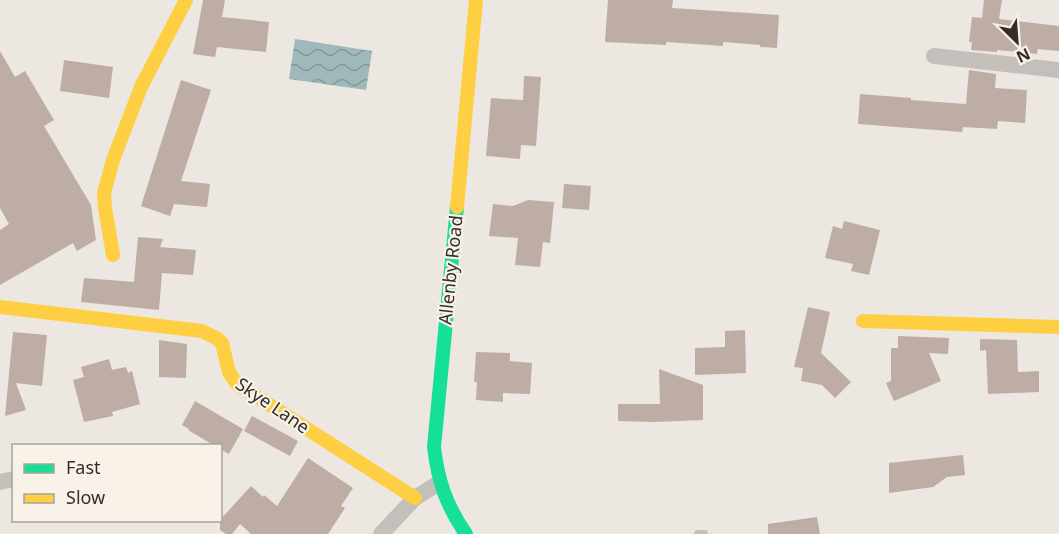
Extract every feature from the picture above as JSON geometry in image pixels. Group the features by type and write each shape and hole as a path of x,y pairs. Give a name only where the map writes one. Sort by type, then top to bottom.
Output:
{"street":[{"path":"113,255 104,193 113,160 141,87 186,0"},
{"name":"Allenby Road","path":"466,534 456,521 439,483 434,428 476,0"},
{"path":"934,56 1059,70"},
{"name":"Skye Lane","path":"0,307 202,331 222,343 230,372 237,384 415,498"},
{"path":"863,321 1059,327"},
{"path":"381,534 415,498 439,483"}],"lane":[{"path":"698,534 704,534"}],"water":[{"path":"295,39 372,51 366,90 289,79"}],"building":[{"path":"203,0 225,0 222,17 269,22 266,52 217,47 215,57 193,54"},
{"path":"608,0 673,0 672,8 779,15 777,48 723,42 723,46 666,42 666,45 605,42"},
{"path":"984,0 1002,0 999,19 1059,26 1059,51 1038,49 1037,54 971,50 972,42 969,42 972,17 982,18"},
{"path":"0,51 15,77 25,71 54,120 44,126 91,205 96,240 77,251 73,243 0,285 0,230 9,224 0,208"},
{"path":"64,60 113,67 109,98 60,91"},
{"path":"969,70 996,74 995,88 1027,90 1025,123 998,121 997,129 963,127 962,132 858,124 860,94 966,104"},
{"path":"524,76 541,77 536,146 521,145 520,159 486,156 491,98 523,100"},
{"path":"181,80 211,90 181,181 210,184 207,207 174,204 170,216 141,206"},
{"path":"564,184 591,186 589,210 562,208"},
{"path":"528,200 554,202 550,243 543,242 540,267 515,265 518,238 489,236 493,204 513,206"},
{"path":"844,221 880,230 869,275 851,271 853,264 825,258 833,226 842,229"},
{"path":"138,237 163,239 160,247 196,250 193,275 162,273 159,310 81,302 84,278 134,282"},
{"path":"808,307 830,312 821,353 851,382 835,398 822,385 801,381 803,368 794,367"},
{"path":"745,330 746,373 695,375 695,348 725,347 725,331"},
{"path":"13,332 47,335 42,386 16,383 26,410 5,416"},
{"path":"898,336 949,338 948,354 929,353 941,381 894,401 886,383 891,381 891,348 898,348"},
{"path":"980,339 1017,340 1018,372 1039,371 1039,392 988,394 986,350 980,351"},
{"path":"159,340 187,344 186,378 159,377"},
{"path":"476,352 510,353 510,361 532,363 530,394 503,393 503,402 476,400 477,382 474,382"},
{"path":"109,359 112,370 126,367 128,373 132,371 140,404 112,412 113,416 84,422 73,380 84,377 81,367"},
{"path":"659,369 703,385 703,420 618,421 618,404 660,404"},
{"path":"195,401 243,429 229,454 222,450 222,444 212,444 182,425"},
{"path":"252,416 298,441 290,456 244,431"},
{"path":"963,455 965,475 947,477 933,487 889,493 889,463"},
{"path":"308,458 353,488 341,506 345,508 328,534 251,534 240,524 232,534 226,534 220,530 222,518 251,486 277,506"},
{"path":"817,517 820,534 768,534 768,524"}],"traffic: fast":[{"path":"457,207 434,447 444,492 466,534"}],"traffic: slow":[{"path":"113,255 104,193 113,160 141,87 186,0"},
{"path":"457,207 476,0"},
{"path":"0,307 202,331 222,343 229,372 237,384 415,498"},
{"path":"863,321 1059,327"}]}
